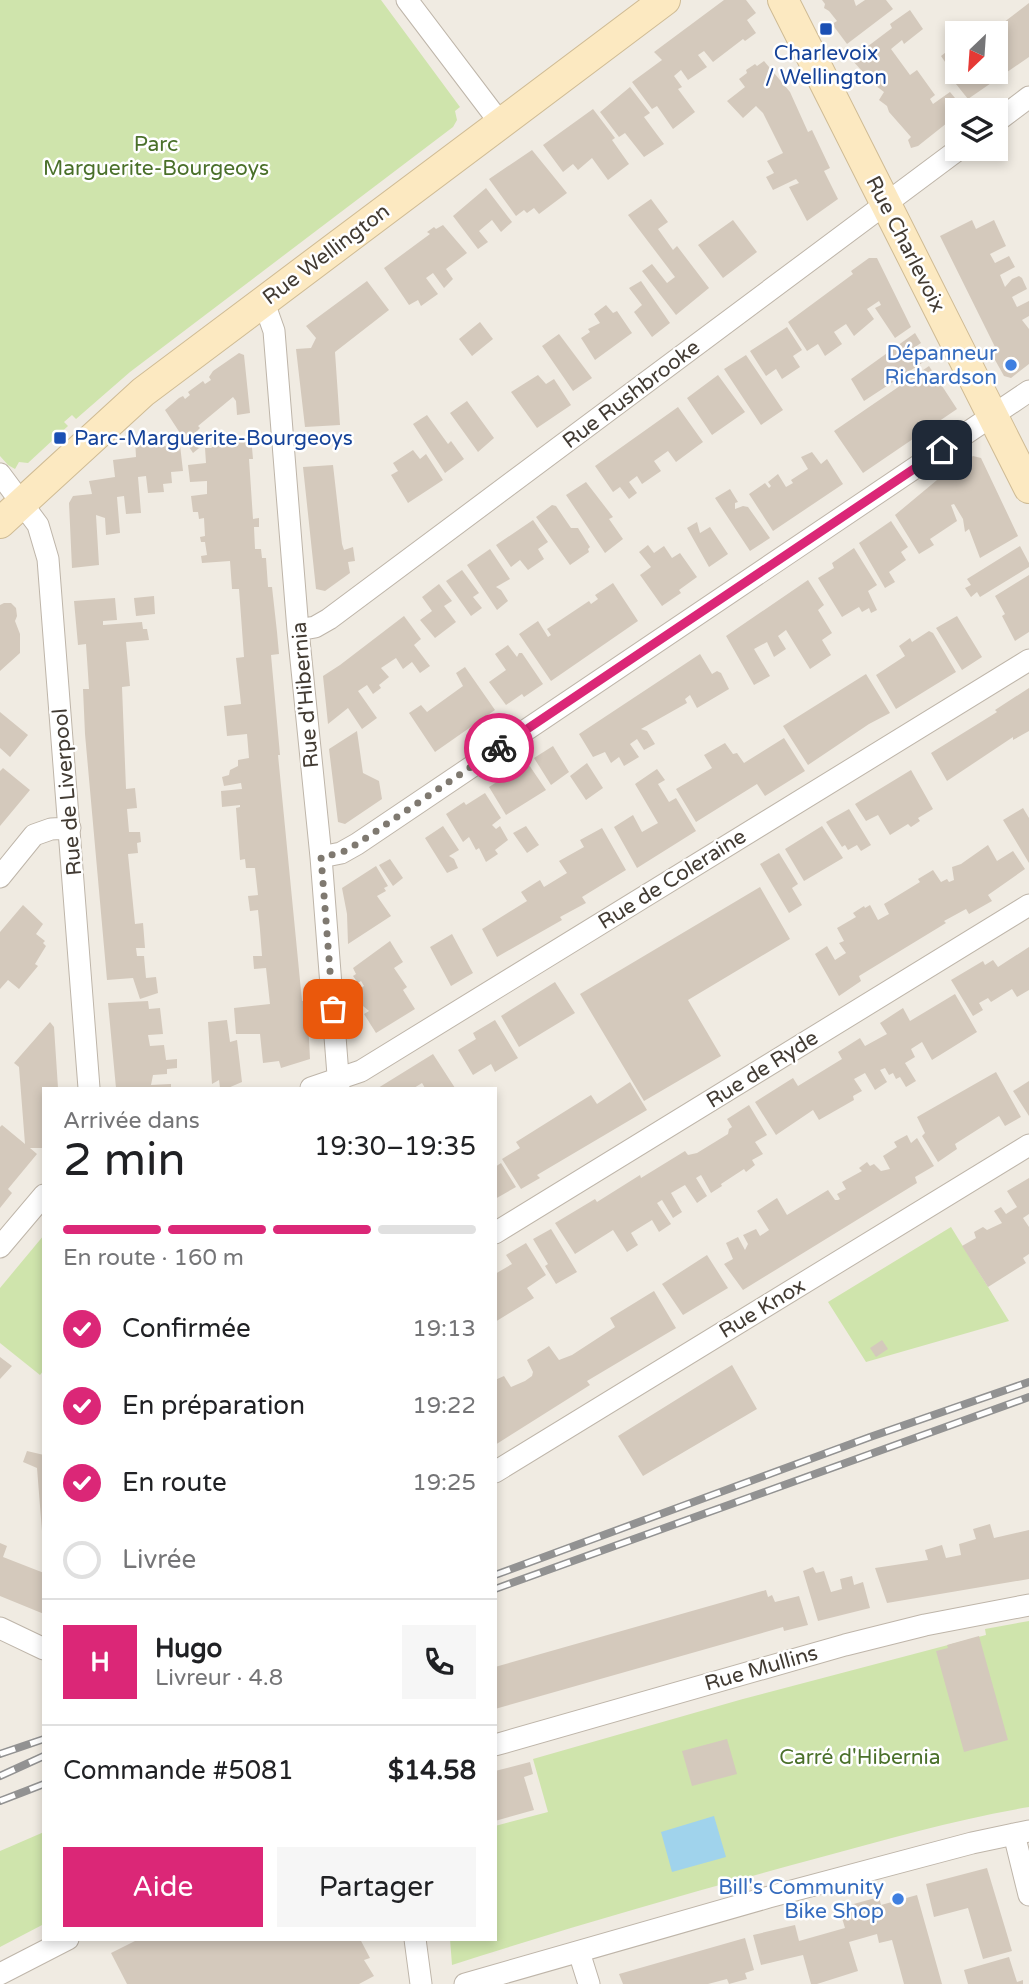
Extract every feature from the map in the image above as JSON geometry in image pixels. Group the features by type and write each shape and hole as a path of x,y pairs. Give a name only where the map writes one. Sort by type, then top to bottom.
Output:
{"main road":[{"name":"Rue Wellington","path":"0,523 143,391 665,0"},
{"name":"Rue Charlevoix","path":"783,0 1029,488"}],"street":[{"path":"407,0 501,124"},
{"path":"1008,112 1029,97"},
{"name":"Rue Rushbrooke","path":"298,629 318,626 329,619 945,159"},
{"name":"Rue d'Hibernia","path":"260,304 268,314 274,331 339,1084"},
{"path":"321,857 341,853 357,844 1029,390"},
{"name":"Rue de Liverpool","path":"0,474 38,525 48,559 89,1087"},
{"name":"Rue de Coleraine","path":"318,1087 339,1084 361,1071 1029,660"},
{"path":"0,877 34,835 51,829 70,828"},
{"name":"Rue de Ryde","path":"497,1232 1029,905"},
{"name":"Rue Knox","path":"497,1471 1029,1145"},
{"path":"0,1247 42,1197"},
{"name":"Rue Mullins","path":"497,1744 858,1641 1029,1605"},
{"path":"0,1628 42,1648"},
{"path":"465,1984 780,1894 1021,1833 1029,1895"},
{"path":"0,1974 64,1941"},
{"path":"415,1941 421,1984"},
{"path":"579,1952 589,1984"}],"green space":[{"name":"Parc Marguerite-Bourgeoys","path":"0,0 381,0 460,107 455,111 457,120 453,127 130,372 76,419 72,415 64,422 68,426 28,463 19,462 15,469 0,456"},
{"path":"951,1227 1009,1321 866,1362 828,1302"},
{"path":"42,1237 40,1375 0,1343 0,1288"},
{"name":"Carré d'Hibernia","path":"1029,1621 1029,1807 976,1817 772,1870 452,1965 450,1941 497,1941 497,1825 548,1812 533,1759 743,1699 986,1635 985,1629"},
{"path":"42,1833 42,1925 0,1947 0,1851"}],"water":[{"path":"714,1816 726,1857 672,1872 661,1832"}],"building":[{"path":"724,0 746,0 756,13 747,20 756,33 745,41 743,39 713,62 704,51 698,55 707,67 688,80 681,70 674,76 682,87 678,89 695,112 673,129 657,106 652,109 632,82 662,60 654,52"},
{"path":"822,0 854,0 856,6 865,0 886,0 893,9 847,44 832,24 837,21 824,8"},
{"path":"1029,3 1029,57 1008,71 1008,21 1005,21"},
{"path":"910,10 923,29 904,44 902,40 891,49 910,75 917,70 935,95 930,99 933,104 950,92 955,98 945,98 945,125 918,146 911,148 908,140 911,137 887,106 879,100 884,92 871,82 872,76 868,72 863,72 851,59 892,28 890,24"},
{"path":"764,61 790,92 808,132 812,130 830,168 824,171 838,199 807,221 789,187 799,183 796,179 773,190 766,177 774,173 767,161 783,153 763,113 756,106 743,118 727,101 745,87 739,79 747,73 746,70"},
{"path":"956,84 990,84 969,98"},
{"path":"630,87 650,113 644,117 664,144 644,157 625,133 619,137 600,112"},
{"path":"593,109 615,138 612,140 629,164 608,180 592,158 578,170 573,164 563,172 543,145"},
{"path":"532,150 567,193 539,214 534,208 527,213 524,210 516,216 489,179"},
{"path":"486,188 512,222 501,232 492,220 479,231 488,242 478,249 453,216"},
{"path":"651,199 668,222 658,229 673,250 677,246 709,288 676,315 642,271 652,264 667,283 675,277 628,215"},
{"path":"733,220 757,252 723,278 698,245"},
{"path":"972,220 976,229 994,220 1006,246 990,254 995,263 1009,256 1015,267 1000,275 1005,287 1019,276 1027,289 1012,297 1017,307 1029,301 1029,316 1022,320 1029,329 1029,364 1011,378 1004,376 989,349 995,347 940,236"},
{"path":"443,225 467,253 446,269 453,279 444,288 433,273 426,278 438,294 421,306 418,300 409,305 384,268 430,234 427,232"},
{"path":"869,258 877,258 911,327 895,338 875,308 881,305 879,301 867,309 874,319 854,336 846,324 834,332 842,344 825,356 818,344 807,351 788,322 853,274 851,271"},
{"path":"367,281 389,310 335,352 340,425 305,427 296,349 311,348 316,338 306,326"},
{"path":"641,281 670,323 652,337 634,312 642,305 629,288"},
{"path":"606,305 613,313 617,311 632,333 595,360 581,338 590,332 588,329 600,323 594,314"},
{"path":"480,322 493,339 472,356 459,339"},
{"path":"787,327 802,350 793,356 800,367 782,379 776,369 766,376 750,351"},
{"path":"915,333 921,343 915,347 925,361 864,401 851,379"},
{"path":"559,334 592,378 573,391 542,346"},
{"path":"239,353 244,355 250,413 237,415 233,397 198,426 200,428 195,433 203,445 193,453 165,410 179,398 183,396 185,399 190,395 188,392 203,381 205,384 211,380 209,377 213,371"},
{"path":"746,355 783,410 761,425 724,369"},
{"path":"929,366 957,409 863,473 834,431"},
{"path":"538,375 546,384 554,379 571,405 537,428 511,392"},
{"path":"718,375 745,412 712,435 687,398"},
{"path":"467,401 494,438 478,452 450,413"},
{"path":"678,407 703,442 676,462 668,451 654,461 661,471 642,484 637,476 629,482 637,493 629,499 620,487 613,492 595,466"},
{"path":"427,415 448,444 451,441 464,459 445,473 413,424"},
{"path":"251,436 253,459 249,459 253,519 259,518 259,527 254,527 255,549 261,549 262,558 266,558 268,587 272,587 277,632 279,654 271,655 278,755 302,1001 307,1001 310,1059 281,1068 279,1061 263,1063 260,1034 236,1034 234,1008 270,1004 266,968 254,969 253,956 262,956 260,930 258,910 250,911 248,896 258,895 255,868 246,868 245,859 240,860 236,808 240,805 222,807 221,791 242,789 241,783 224,786 222,777 229,775 230,770 238,766 238,760 249,758 247,734 227,736 224,706 241,704 236,658 244,657 239,589 232,589 230,561 202,563 201,556 207,555 205,542 201,542 200,537 205,536 204,518 199,519 198,512 193,512 191,496 207,494 207,481 190,482 188,465 206,463 205,448 211,448 222,440"},
{"path":"159,437 159,447 180,445 183,471 171,472 172,483 163,484 164,492 148,493 146,476 138,477 141,513 126,514 124,496 117,497 120,533 106,535 105,518 96,515 99,565 72,568 69,503 73,496 92,494 89,481 115,477 113,460 136,457 135,439"},
{"path":"413,450 420,459 426,454 443,480 408,503 391,475 398,471 393,463"},
{"path":"812,452 821,464 827,459 843,484 773,531 749,494 765,483 769,488 771,486 768,482 778,474 786,487 793,483 791,480 808,469 801,457"},
{"path":"973,456 981,458 1018,536 980,558 969,529 965,532 963,519 954,504 951,505 957,521 930,539 934,545 919,554 895,515 937,480"},
{"path":"333,465 342,544 344,550 353,547 355,561 348,562 350,573 325,591 316,589 303,467"},
{"path":"586,482 613,517 609,519 623,539 605,553 566,495"},
{"path":"730,489 738,502 735,503 735,509 748,507 770,538 750,551 715,498"},
{"path":"552,505 556,506 571,528 578,528 590,547 589,552 570,565 536,517"},
{"path":"533,520 548,542 538,549 544,559 528,570 520,560 511,567 496,545"},
{"path":"891,521 908,547 901,552 906,560 889,572 895,582 885,588 859,543"},
{"path":"697,522 700,533 710,527 728,554 709,567 687,528"},
{"path":"648,545 654,553 664,546 672,558 680,553 697,577 679,590 681,593 662,606 640,575 651,567 639,552"},
{"path":"1020,546 1029,567 980,597 977,592 971,597 965,588 971,585 967,579"},
{"path":"854,548 877,585 868,591 877,610 871,613 869,608 862,612 859,607 842,617 818,578 834,568 832,563"},
{"path":"490,549 510,579 496,587 508,601 497,610 467,565"},
{"path":"462,570 479,593 473,597 482,608 471,616 446,581"},
{"path":"1029,575 1029,632 1015,641 995,596"},
{"path":"808,580 824,605 818,610 832,633 822,640 831,655 810,669 786,630 778,636 786,649 774,657 767,642 754,649 770,676 754,685 726,636"},
{"path":"613,583 638,621 551,681 519,634 538,621 548,637 551,635 547,629 589,601 591,604 598,599 595,595"},
{"path":"439,584 452,601 444,606 456,622 435,638 420,620 432,611 422,597"},
{"path":"154,596 155,614 136,616 134,598"},
{"path":"115,598 117,620 103,621 103,625 142,622 143,629 147,629 149,640 126,642 130,686 122,687 126,789 135,788 137,808 127,809 129,832 140,832 141,842 137,843 138,853 128,854 135,924 143,923 145,948 136,948 137,956 144,956 146,978 156,977 158,993 140,999 133,978 107,980 85,734 83,689 89,689 86,644 78,645 74,601"},
{"path":"11,603 16,608 15,621 20,634 20,653 0,671 0,605"},
{"path":"404,616 421,639 414,645 430,666 420,673 412,662 403,669 396,658 381,668 389,677 379,685 381,688 373,694 367,685 358,691 377,718 362,729 348,708 328,724 323,676"},
{"path":"957,616 982,657 962,670 936,628"},
{"path":"929,631 933,633 956,672 896,709 876,675 905,656 899,646 910,638 912,642"},
{"path":"508,645 517,657 522,653 543,684 506,705 489,682 506,670 495,654"},
{"path":"700,654 712,674 717,671 721,673 729,689 697,708 690,695 685,699 687,703 641,729 647,731 655,744 644,750 637,739 630,744 639,757 624,766 619,757 611,763 605,752 593,757 579,734"},
{"path":"465,667 495,710 435,752 409,713 421,705 427,712 463,686 456,673"},
{"path":"866,674 890,713 808,765 783,726"},
{"path":"1029,688 1029,731 1013,740 1013,737 947,781 931,753 997,712 995,710"},
{"path":"0,712 28,735 10,757 0,748"},
{"path":"357,731 363,773 379,781 382,799 345,824 338,822 329,749"},
{"path":"784,738 805,771 765,796 757,784 696,822 676,789 712,768 704,755 725,743 744,763"},
{"path":"553,746 569,772 551,785 534,758"},
{"path":"527,762 546,790 506,815 489,787"},
{"path":"587,763 603,788 586,800 570,776"},
{"path":"3,768 30,790 0,826 0,771"},
{"path":"657,769 665,780 658,784 669,802 676,798 696,831 637,868 614,827 633,815 642,832 658,823 635,784"},
{"path":"911,770 933,809 918,818 920,821 911,827 908,824 890,835 878,815 866,821 855,804"},
{"path":"485,793 501,818 492,825 496,829 500,826 508,840 495,850 498,854 486,862 469,837 463,842 446,814"},
{"path":"1023,808 1029,818 1029,863 1003,820"},
{"path":"849,809 871,845 861,851 857,845 848,850 845,845 842,847 826,822"},
{"path":"443,826 459,850 449,856 454,859 458,868 447,873 425,838"},
{"path":"526,826 539,845 527,853 513,833"},
{"path":"822,826 843,858 804,881 785,849"},
{"path":"602,828 626,870 582,897 586,903 560,917 562,920 497,957 482,929 527,901 521,892 540,880 544,887 567,873 559,861 584,847 580,840"},
{"path":"988,845 997,861 1013,851 1025,869 988,895 992,901 969,914 966,909 944,921 946,923 859,976 861,981 839,996 815,954 827,946 835,960 846,953 839,943 844,941 837,928 856,917 853,913 864,906 865,908 870,905 878,920 889,914 884,904 920,882 918,879 933,870 941,882 954,880 952,867 961,864"},
{"path":"779,853 798,884 792,888 802,905 789,913 760,864"},
{"path":"390,859 403,878 393,886 379,865"},
{"path":"376,866 388,886 384,888 386,891 377,896 391,916 348,944 347,914 342,888"},
{"path":"760,887 790,939 688,1000 721,1056 644,1101 580,994"},
{"path":"23,905 43,924 36,934 45,941 43,943 46,946 35,964 38,966 19,989 8,980 0,989 0,932"},
{"path":"452,934 473,973 451,986 430,947"},
{"path":"390,941 403,962 394,968 407,987 403,990 415,1009 376,1033 364,1014 369,1011 357,1001 360,999 355,991 364,986 353,976 356,974 353,968"},
{"path":"1029,947 1029,990 1017,997 1012,989 991,1002 988,998 979,1003 983,1010 973,1016 951,980 983,961 985,965 993,960 998,967"},
{"path":"555,982 575,1013 519,1047 501,1016"},
{"path":"955,994 977,1032 932,1060 922,1042 911,1049 915,1057 905,1063 916,1081 906,1087 900,1077 896,1079 893,1073 889,1075 885,1068 880,1070 887,1082 875,1090 865,1073 854,1079 862,1091 853,1096 854,1100 819,1120 813,1110 776,1135 755,1102 793,1078 798,1086 842,1059 838,1052 860,1038 865,1046 887,1034 880,1023 903,1008 910,1021"},
{"path":"148,1001 149,1009 160,1008 163,1034 148,1035 150,1046 164,1045 166,1060 177,1059 177,1068 167,1069 167,1074 153,1075 151,1085 171,1084 171,1087 116,1087 108,1003"},
{"path":"227,1020 230,1042 237,1040 242,1082 230,1087 220,1087 219,1080 212,1084 208,1022"},
{"path":"495,1020 518,1058 495,1072 491,1064 473,1075 458,1050 476,1039 473,1033"},
{"path":"50,1022 54,1027 58,1087 42,1087 42,1148 30,1148 37,1154 8,1189 12,1193 0,1208 0,1127 2,1125 25,1144 19,1067 14,1063"},
{"path":"433,1054 454,1087 424,1087 422,1083 416,1087 380,1087"},
{"path":"996,1072 1021,1117 1005,1126 999,1116 955,1144 957,1149 938,1162 922,1136 925,1133 917,1117"},
{"path":"1029,1081 1029,1116 1013,1091"},
{"path":"630,1082 647,1110 537,1175 540,1178 521,1189 502,1159 520,1148 516,1142 591,1095 597,1104"},
{"path":"749,1105 767,1135 755,1142 763,1154 752,1160 755,1165 746,1172 744,1169 711,1193 701,1175 696,1178 707,1196 697,1203 685,1185 671,1193 682,1212 673,1218 662,1200 657,1203 671,1224 659,1232 652,1220 631,1233 638,1245 627,1252 613,1230 575,1254 555,1223 595,1199 597,1202 640,1175 641,1178 685,1151 688,1155 697,1153 728,1134 732,1127 727,1119"},
{"path":"907,1135 911,1143 917,1138 934,1166 915,1177 917,1183 743,1290 724,1264 733,1259 726,1243 738,1237 745,1250 748,1244 743,1235 756,1229 760,1236 769,1230 757,1211 777,1198 787,1215 828,1190 835,1200 840,1199 837,1194 846,1189 842,1182 862,1171 859,1168 867,1162 870,1166 874,1164 881,1171 890,1169 883,1156 897,1147 894,1142"},
{"path":"501,1163 516,1187 497,1198 497,1166"},
{"path":"1029,1178 1029,1214 1023,1218 1029,1227 1029,1254 1023,1258 1026,1263 988,1287 962,1246 976,1238 974,1232 1002,1223 994,1211 1001,1207 1006,1214 1017,1207 1007,1191"},
{"path":"551,1229 577,1272 556,1284 533,1239"},
{"path":"526,1243 546,1275 527,1288 534,1298 497,1321 497,1273 512,1264 506,1255"},
{"path":"707,1255 728,1288 683,1315 662,1284"},
{"path":"654,1291 676,1328 587,1381 590,1385 497,1444 497,1379 504,1376 511,1387 525,1381 533,1372 527,1360 549,1346 559,1360 572,1355 615,1327 610,1318"},
{"path":"882,1340 888,1349 876,1357 870,1348"},
{"path":"0,1357 12,1366 0,1379"},
{"path":"732,1365 757,1409 643,1476 618,1436"},
{"path":"27,1451 42,1455 42,1531 37,1468 23,1462"},
{"path":"990,1524 994,1538 1029,1530 1029,1579 887,1603 875,1568 928,1560 925,1550 942,1545 946,1558 961,1555 959,1544 976,1539 973,1529"},
{"path":"0,1543 7,1546 3,1557 42,1572 42,1613 0,1596"},
{"path":"813,1567 816,1573 824,1571 831,1592 842,1589 840,1579 852,1576 854,1585 863,1582 870,1608 818,1621 803,1571"},
{"path":"766,1590 768,1597 772,1595 775,1602 799,1596 808,1625 784,1631 783,1627 497,1708 497,1666"},
{"path":"979,1636 1008,1740 964,1752 936,1651"},
{"path":"727,1739 737,1774 692,1786 682,1751"},
{"path":"530,1762 533,1774 524,1777 534,1810 497,1820 497,1770"},
{"path":"987,1868 1012,1951 983,1959 968,1908 934,1917 926,1884"},
{"path":"917,1895 942,1984 904,1984 892,1940 879,1943 877,1934 849,1942 858,1971 817,1984 811,1984 803,1955 761,1965 753,1935 795,1925 799,1941 845,1928 839,1908 879,1897 881,1905"},
{"path":"745,1938 754,1970 745,1973 747,1979 729,1984 727,1979 708,1984 623,1984 619,1974"},
{"path":"135,1941 361,1941 370,1958 364,1960 374,1976 359,1984 127,1984 111,1953"},
{"path":"1009,1957 1017,1982 1023,1980 1023,1984 968,1984 964,1970"}],"railway":[{"path":"497,1574 870,1437 1029,1382"},
{"path":"497,1588 1029,1397"},
{"path":"0,1754 42,1740"},
{"path":"0,1776 42,1757"},
{"path":"0,1801 42,1785"}],"way so far":[{"path":"333,1009 321,857 341,853 357,844 499,748"}],"place":[{"name":"Charlevoix / Wellington","path":"826,29"},
{"name":"Dépanneur Richardson","path":"1011,365"},
{"name":"Parc-Marguerite-Bourgeoys","path":"60,438"},
{"name":"Bill's Community Bike Shop","path":"898,1899"}],"route":[{"path":"499,748 942,450"}]}
